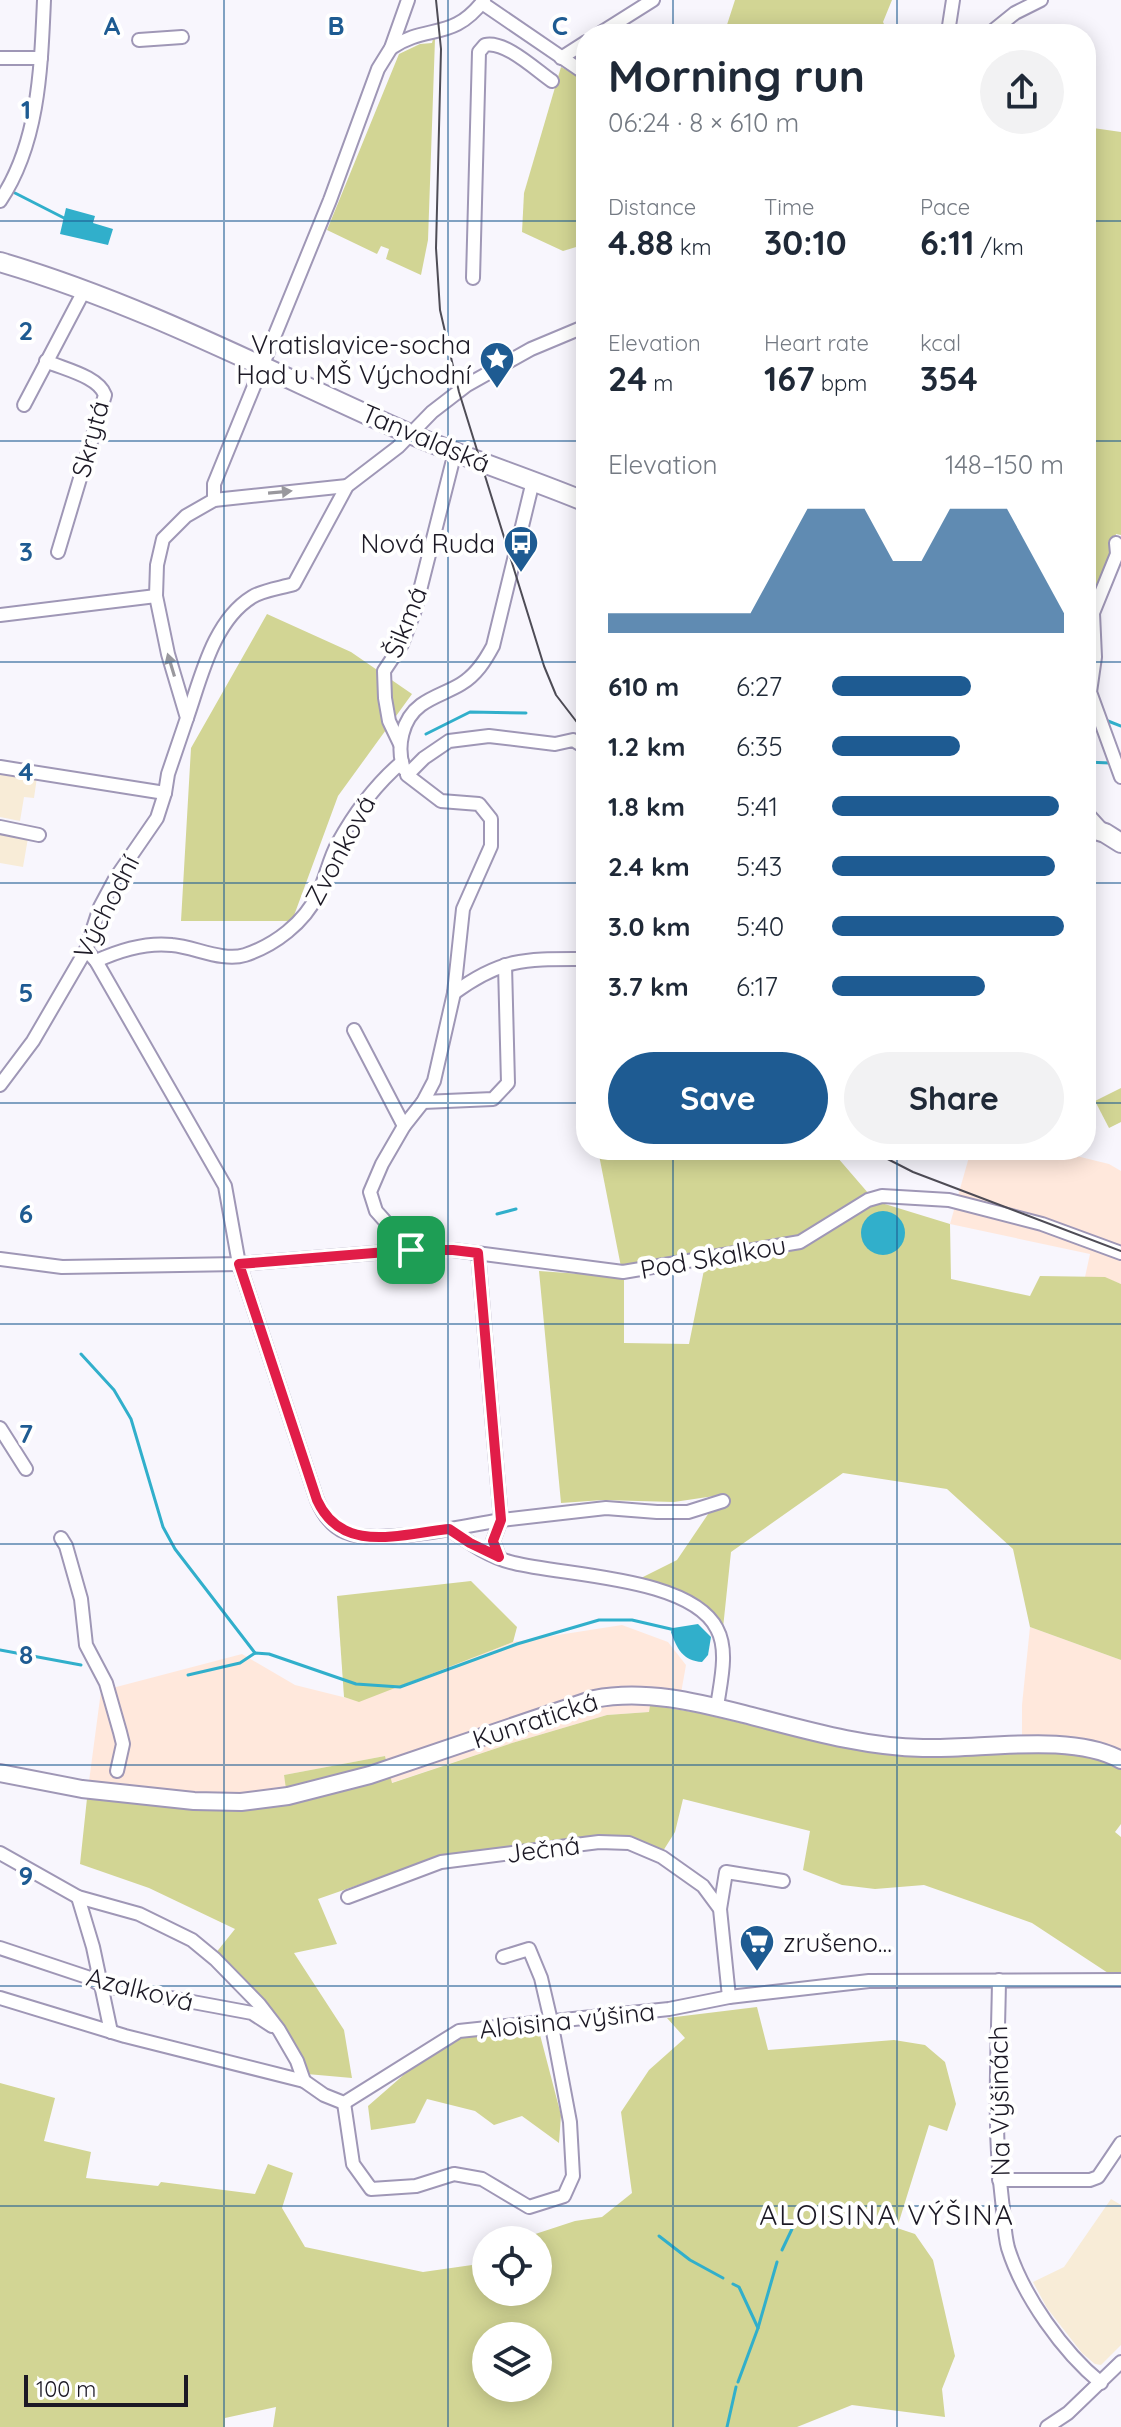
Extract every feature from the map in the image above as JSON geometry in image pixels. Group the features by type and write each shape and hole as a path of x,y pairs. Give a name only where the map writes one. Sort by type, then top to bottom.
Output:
{"main road":[{"name":"Tanvaldská","path":"0,262 85,289 148,314 410,434 576,498"},
{"path":"1096,830 1121,843"}],"street":[{"path":"0,201 20,164 36,97 44,0"},
{"path":"214,500 214,484 408,0"},
{"path":"615,24 653,0"},
{"path":"949,24 953,0"},
{"path":"1001,24 1041,0"},
{"path":"391,48 410,37 454,27 465,21 483,1 576,68"},
{"path":"139,40 182,37"},
{"path":"473,278 479,52 485,45 496,44 539,69 552,81"},
{"path":"539,69 556,55 576,46"},
{"path":"0,58 41,58"},
{"path":"24,405 85,289"},
{"name":"Východní","path":"0,1085 33,1041 86,950 100,907 115,879 157,818 168,774 206,662 225,623 252,597 294,584 347,486 398,447 432,412 474,381 541,344 576,330"},
{"name":"Skrytá","path":"46,361 97,383 105,395 58,552"},
{"name":"Šikmá","path":"400,744 389,721 384,671 402,644 415,610 455,452"},
{"path":"400,744 407,722 418,707 461,684 485,661 493,646 533,481"},
{"path":"187,718 168,654 156,596 157,565 163,539 186,516 214,500 347,486"},
{"path":"1096,606 1117,554 1116,543"},
{"path":"0,615 156,596"},
{"path":"1096,708 1121,777"},
{"path":"411,1250 376,1211 370,1192 404,1126 423,1102 434,1081 454,993 463,909 491,846 491,819 479,804 441,801 407,775 424,758 449,741 489,736 555,744 576,742"},
{"name":"Zvonková","path":"400,744 407,775"},
{"name":"Zvonková","path":"96,961 145,945 172,945 242,956 274,941 302,921 318,895 337,845 376,784 402,762"},
{"path":"0,767 165,793"},
{"path":"1096,823 1105,833"},
{"path":"0,827 39,835"},
{"path":"86,950 96,961 225,1186 239,1264 323,1513 343,1531 367,1538 606,1508 688,1512 723,1501"},
{"path":"454,993 489,969 523,960 576,959"},
{"path":"423,1102 493,1099 508,1083 505,965"},
{"path":"354,1030 404,1126"},
{"name":"Pod Skalkou","path":"0,1259 62,1267 239,1264 411,1250 453,1250 623,1272 800,1242 868,1200 882,1196 949,1200 1042,1224 1121,1253"},
{"path":"478,1253 501,1520 493,1541 499,1557"},
{"path":"0,1428 26,1469"},
{"path":"449,1529 510,1563 643,1585 690,1601 710,1616 721,1639 722,1664 717,1707"},
{"path":"61,1538 81,1599 86,1645 106,1683 123,1744 117,1771"},
{"name":"Kunratická","path":"0,1773 35,1782 103,1791 194,1801 241,1802 288,1796 370,1775 594,1699 626,1695 654,1696 717,1707 879,1746 1064,1746 1097,1750 1121,1760"},
{"name":"Ječná","path":"348,1897 441,1862 599,1842 629,1843 662,1857 703,1886 720,1909"},
{"path":"0,1853 78,1897 139,1914 192,1940 259,2004 279,2030 297,2061 304,2081"},
{"path":"729,1997 720,1909 726,1872 783,1881"},
{"path":"78,1897 111,2032"},
{"name":"Azalková","path":"0,1948 87,1977 101,1985 252,2013 279,2030"},
{"path":"0,1998 111,2032 304,2081 324,2095 344,2103 353,2164 371,2189 416,2186 454,2174 482,2179 529,2207 564,2196 573,2176 570,2122 541,1978 529,1949 503,1957"},
{"name":"Na Výšinách","path":"999,1980 997,2160 1007,2245 1020,2281 1045,2318 1085,2370 1101,2383"},
{"name":"Aloisina výšina","path":"344,2103 459,2031 669,2009 729,1997 869,1981 1121,1980"},
{"path":"999,2180 1090,2180 1098,2177 1121,2143"},
{"path":"1047,2427 1068,2413 1121,2362"}],"shaded area":[{"path":"0,772 37,777 34,798 24,797 20,821 0,817"},
{"path":"0,833 28,838 23,867 0,863"},
{"path":"968,1160 1093,1160 1109,1164 1121,1171 1121,1284 1105,1278 1085,1277 1090,1254 950,1224"},
{"path":"622,1625 668,1642 686,1665 678,1710 650,1705 649,1712 607,1715 391,1783 385,1756 284,1775 288,1796 241,1802 88,1789 101,1691 242,1654 295,1685 359,1701 513,1642"},
{"path":"1030,1627 1121,1660 1121,1760 1022,1745 1022,1705"},
{"path":"1111,2199 1121,2205 1121,2345 1101,2365 1082,2353 1047,2308 1033,2282 1064,2267"}],"green space":[{"path":"735,0 892,0 884,24 727,24"},
{"path":"433,39 428,240 421,275 386,259 389,249 381,246 377,254 327,230 399,54 420,44 432,43"},
{"path":"561,67 576,75 576,247 563,251 522,232 524,193"},
{"path":"1096,128 1121,132 1121,535 1116,534 1096,612"},
{"path":"267,614 351,652 412,694 338,796 292,921 181,921 191,748"},
{"path":"1121,1088 1121,1122 1109,1128 1096,1100"},
{"path":"600,1160 840,1160 875,1201 950,1224 951,1279 1030,1296 1040,1276 1105,1277 1121,1284 1121,1660 1030,1627 1013,1549 947,1489 843,1473 731,1552 723,1628 695,1602 637,1580 677,1560 721,1495 674,1502 603,1500 561,1503 539,1271 623,1277","holes":["705,1265 689,1344 624,1343 624,1277"]},
{"path":"471,1581 517,1627 513,1642 359,1702 344,1697 337,1596"},
{"path":"650,1705 699,1713 820,1742 824,1734 879,1746 1022,1745 1121,1760 1121,1824 1115,1832 1121,1837 1121,1973 1108,1973 1032,1923 924,1885 875,1889 842,1885 803,1870 810,1831 683,1799 675,1832 663,1851 622,1839 595,1839 438,1857 318,1899 337,1944 294,1953 344,2030 352,2078 307,2074 215,1954 235,1929 149,1888 80,1864 88,1789 194,1801 287,1796 284,1775 385,1756 392,1783 607,1715 649,1712"},
{"path":"757,2007 768,2050 894,2040 925,2045 945,2062 956,2104 947,2131 929,2125 897,2228 915,2234 933,2260 955,2356 942,2389 945,2417 852,2405 797,2427 273,2427 276,2407 225,2418 225,2427 0,2427 0,2083 55,2098 44,2141 91,2152 86,2178 158,2186 161,2182 255,2194 268,2164 293,2173 282,2208 305,2247 423,2272 472,2265 472,2306 552,2306 552,2229 602,2217 632,2193 621,2112 649,2070 685,2038 667,2018"},
{"path":"539,2031 561,2115 559,2143 522,2116 494,2125 475,2111 427,2099 415,2123 371,2130 368,2106 407,2072 460,2038"}],"water":[{"path":"66,208 95,216 93,223 113,229 108,245 60,234"},
{"path":"883,1211 899,1217 905,1233 899,1249 883,1255 867,1249 861,1233 867,1217"},
{"path":"698,1624 711,1637 708,1655 702,1662 682,1653 671,1632 673,1628"}],"waterway":[{"path":"15,193 64,218"},
{"path":"426,734 470,712 526,713"},
{"path":"1108,721 1121,726"},
{"path":"1096,762 1110,763"},
{"path":"497,1214 516,1209"},
{"path":"81,1354 114,1390 131,1419 163,1527 175,1549 255,1653"},
{"path":"188,1675 240,1663 255,1653 269,1654 356,1684 400,1687 517,1644 599,1620 632,1620 675,1630"},
{"path":"0,1650 81,1665"},
{"path":"782,2250 792,2229"},
{"path":"659,2236 690,2260 723,2278"},
{"path":"738,2382 777,2262"},
{"path":"733,2284 739,2287 758,2328"},
{"path":"727,2427 736,2387"}],"tram line":[{"path":"436,0 441,49 436,248 440,310 459,392 544,666 556,695 576,721"},
{"path":"890,1160 913,1172 1121,1251"}],"place":[{"name":"Vratislavice-socha Had u MŠ Východní","path":"497,390"},
{"name":"Nová Ruda","path":"521,574"},
{"name":"zrušeno...","path":"757,1973"}],"district":[{"name":"ALOISINA VÝŠINA","path":"887,2214"}],"route":[{"path":"411,1250 478,1253 501,1520 493,1541 499,1557 449,1529 367,1538 351,1535 330,1522 317,1500 239,1264 411,1250"}]}
